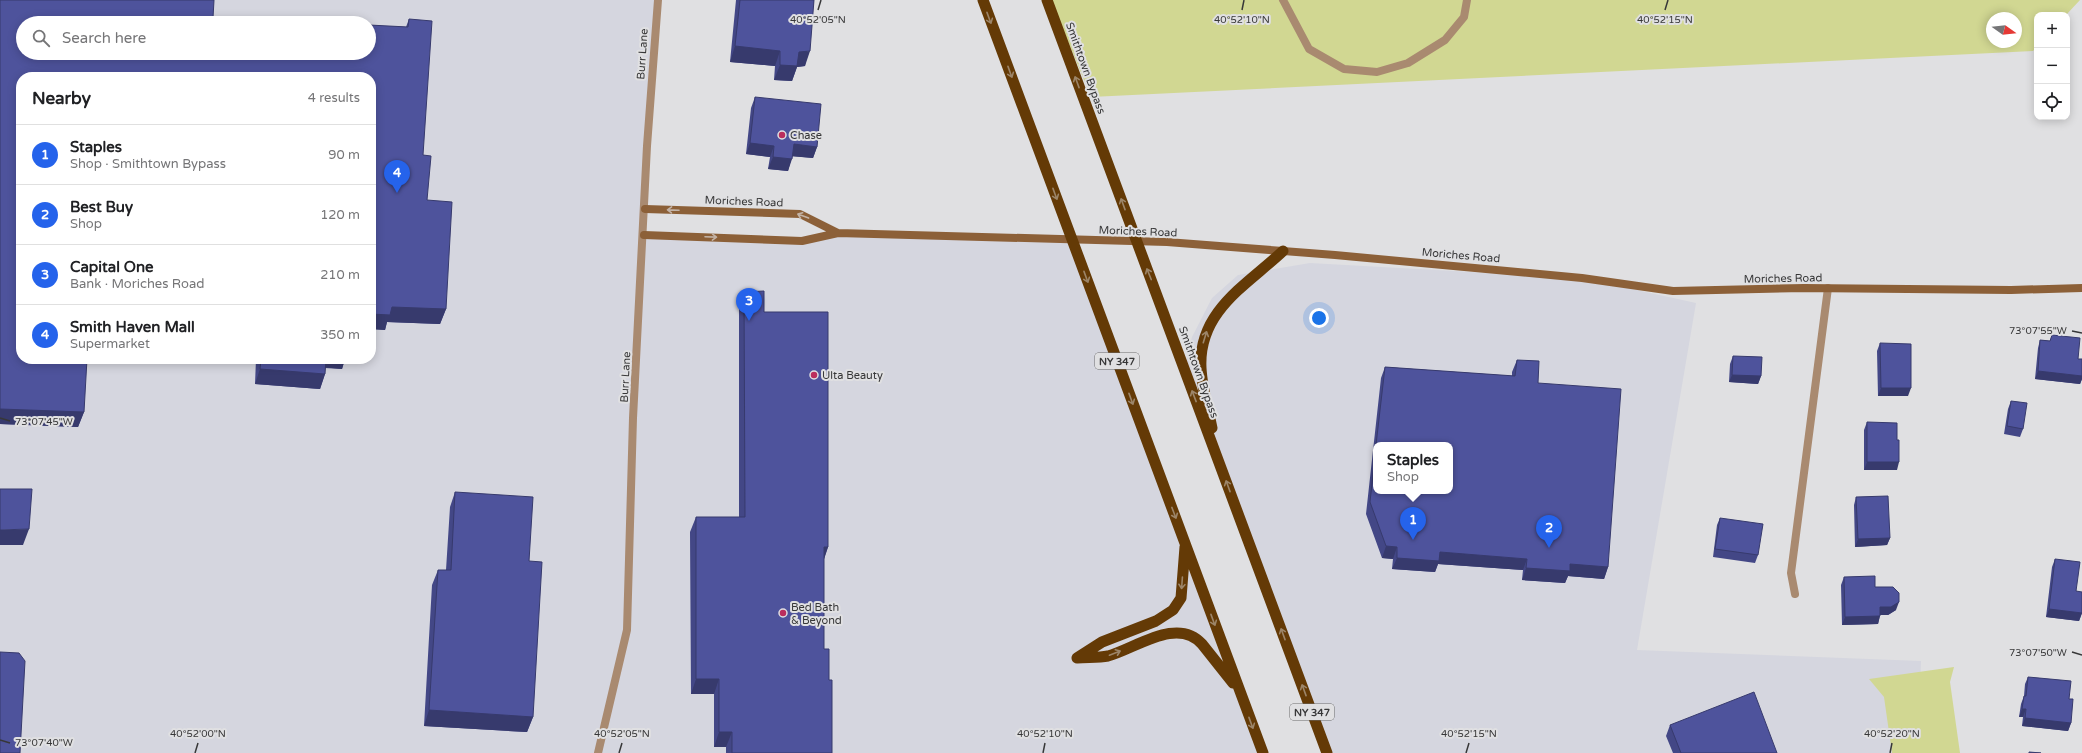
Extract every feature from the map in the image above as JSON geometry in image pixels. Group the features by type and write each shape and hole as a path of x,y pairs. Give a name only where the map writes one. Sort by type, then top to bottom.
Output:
{"highway":[{"name":"NY 347","path":"983,0 1262,753"},
{"name":"Smithtown Bypass","path":"1047,0 1327,753"},
{"path":"1218,458 1201,368 1204,338 1222,306 1283,251"},
{"path":"1185,544 1181,598 1173,610 1156,621 1102,642 1077,658 1107,656 1159,636 1175,633 1188,633 1198,638 1240,693"}],"main road":[{"name":"Moriches Road","path":"645,209 800,214 838,233"},
{"name":"Moriches Road","path":"644,235 802,241 838,233 1136,241 1283,251 1574,277 1673,290 1828,288 2011,290 2082,288"}],"street":[{"name":"Burr Lane","path":"598,753 626,630 633,418 644,235 647,146 658,0"},
{"path":"1282,0 1309,49 1344,70 1377,72 1408,63 1445,40 1464,17 1467,0"},
{"path":"1795,594 1791,573 1828,288"}],"shaded area":[{"path":"0,0 658,0 644,235 802,241 838,233 1072,240 1262,753 0,753"},
{"path":"1310,263 1582,278 1696,303 1637,650 1921,661 1918,753 1327,753 1184,370 1192,337 1212,298 1238,275"}],"green space":[{"path":"1051,0 2080,0 2069,12 2034,12 2033,51 1091,97"},
{"path":"1954,667 1950,682 1960,753 1892,753 1884,697 1869,679"}],"building":[{"path":"0,0 214,0 213,16 16,16 16,60 376,60 376,25 408,27 409,19 432,21 423,155 431,156 427,200 452,202 446,309 392,307 390,315 376,314 376,72 16,72 16,364 87,364 84,412 0,409"},
{"path":"740,0 814,0 810,51 799,52 797,66 780,65 780,51 735,46"},
{"name":"Chase","path":"755,97 821,104 817,147 794,144 792,159 773,157 774,146 750,143"},
{"path":"764,291 764,312 828,312 828,547 824,547 824,649 829,649 829,680 832,680 832,753 732,753 732,732 719,732 719,679 696,679 696,517 745,517 744,292"},
{"path":"2052,335 2080,338 2078,359 2082,359 2082,376 2038,371 2040,340 2050,341"},
{"path":"1880,343 1911,344 1911,388 1881,388"},
{"path":"1733,356 1762,357 1761,376 1732,375"},
{"path":"1517,360 1539,361 1538,383 1621,389 1608,567 1570,564 1570,571 1526,568 1527,559 1440,552 1439,561 1397,558 1397,547 1386,546 1370,502 1373,475 1373,494 1453,494 1453,442 1376,442 1385,367 1515,376"},
{"path":"260,364 326,364 325,374 260,369"},
{"path":"2011,401 2027,403 2023,429 2007,426"},
{"path":"1867,422 1897,423 1899,462 1867,462"},
{"path":"0,489 32,489 29,529 0,530"},
{"path":"455,492 533,497 529,561 542,562 533,717 429,710 438,570 451,570"},
{"path":"1888,496 1890,538 1858,539 1856,497"},
{"path":"1720,518 1763,524 1758,555 1715,549"},
{"path":"2055,559 2080,562 2076,591 2082,592 2082,613 2049,609"},
{"path":"1875,576 1875,587 1893,587 1899,593 1899,602 1891,607 1880,607 1880,616 1845,617 1844,577"},
{"path":"0,652 19,653 25,661 20,753 0,753"},
{"path":"2028,677 2071,681 2069,699 2073,699 2071,723 2025,718 2026,709 2022,709 2024,696 2026,696"},
{"path":"1754,692 1777,753 1681,753 1670,725"}],"place":[{"name":"Chase","path":"782,135"},
{"name":"Smith Haven Mall","path":"397,193"},
{"name":"Capital One","path":"749,321"},
{"name":"Ulta Beauty","path":"814,375"},
{"name":"Staples","path":"1413,540"},
{"name":"Best Buy","path":"1549,548"},
{"name":"Bed Bath & Beyond","path":"783,613"}]}
